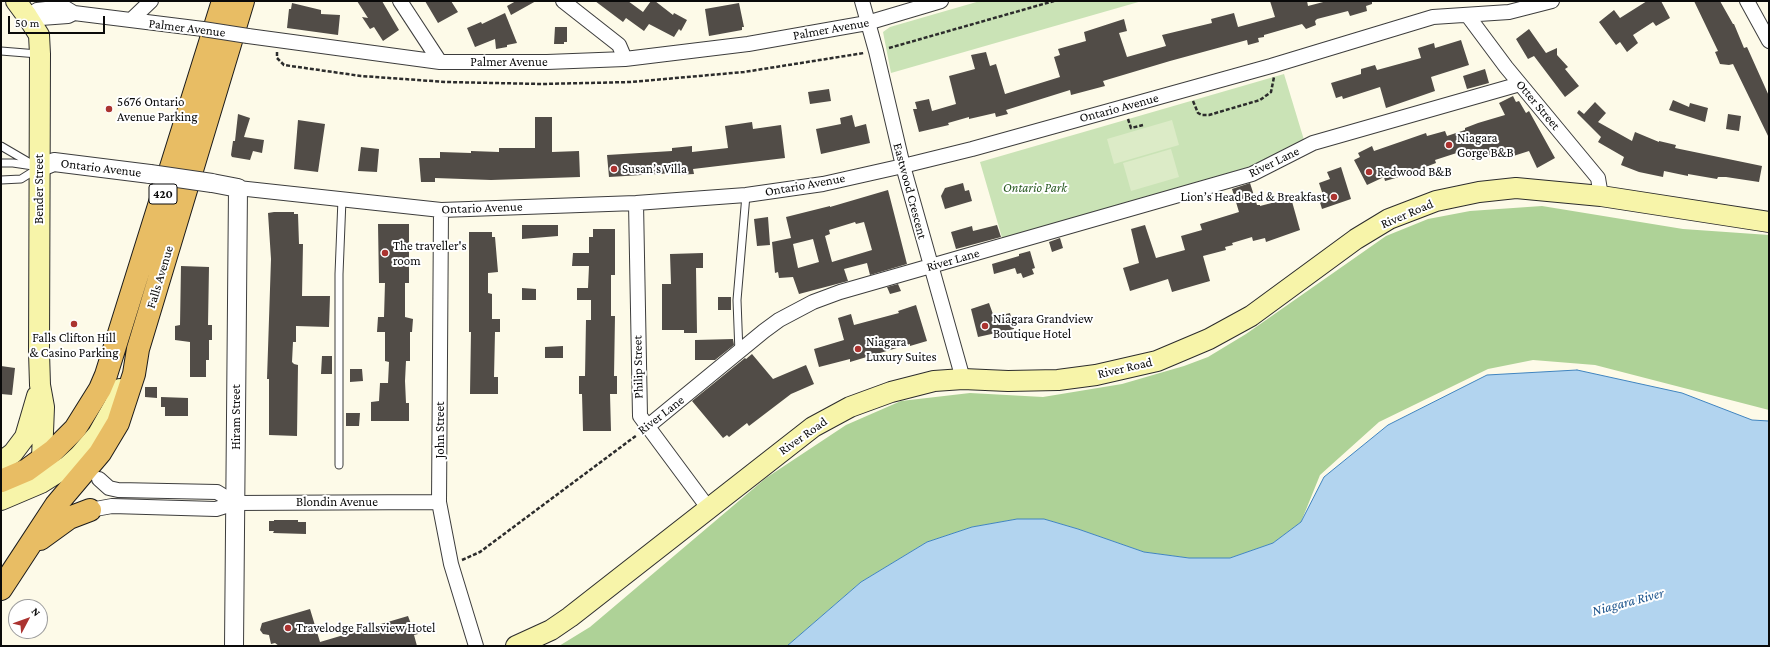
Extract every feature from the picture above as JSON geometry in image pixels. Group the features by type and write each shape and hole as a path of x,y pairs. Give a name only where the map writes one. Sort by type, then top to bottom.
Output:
{"highway":[{"path":"231,12 249,1"},
{"name":"Falls Avenue","path":"138,349 231,12"},
{"name":"Falls Avenue","path":"1,481 27,470 41,461 74,429 92,404 106,376 231,12"},
{"path":"1,589 62,497 100,453 118,422 134,374 138,349"},
{"path":"99,479 95,470 100,453"},
{"path":"21,559 33,545 58,524 90,510"}],"main road":[{"name":"Bender Street","path":"22,8 39,35 40,54 38,283 40,385 44,407 44,440 41,461 42,483"},
{"name":"River Road","path":"516,646 551,630 570,617 813,427 850,406 869,399 934,381 1058,380 1096,375 1157,361 1208,339 1251,316 1356,239 1389,219 1436,201 1479,192 1516,188 1601,196 1769,222"},
{"name":"Falls Avenue","path":"1,500 42,483 68,466 98,434 115,404 138,349"},
{"name":"Bender Street","path":"1,462 12,453 25,437 40,385"}],"street":[{"path":"131,20 151,1"},
{"path":"400,1 440,62"},
{"path":"563,1 619,45 626,59"},
{"name":"Eastwood Crescent","path":"862,1 876,51 903,166 930,267 958,355 963,380"},
{"name":"Palmer Avenue","path":"22,8 37,10 64,7 74,13 203,29 231,12 276,40 440,62 547,62 626,59 748,44 867,23 941,1"},
{"name":"Ontario Avenue","path":"39,168 54,162 150,174 238,188 441,210 636,203 746,195 823,184 903,166 1271,66 1433,17 1468,16 1509,12 1552,1"},
{"path":"1747,1 1769,40"},
{"name":"Otter Street","path":"1468,16 1520,84 1598,178 1601,196"},
{"name":"River Lane","path":"646,427 779,320 813,302 840,292 1252,174 1313,143 1520,84"},
{"name":"Hiram Street","path":"234,646 238,188"},
{"name":"Philip Street","path":"636,203 640,416 646,427 709,509"},
{"name":"John Street","path":"441,210 439,502 451,564 476,646"},
{"path":"99,479 109,488 118,490 217,492 235,503"},
{"name":"Blondin Avenue","path":"90,510 112,506 130,505 216,509 235,503 439,502"}],"lane":[{"path":"1,51 40,54"},
{"path":"1,146 39,168"},
{"path":"1,163 13,163 39,168"},
{"path":"1,180 21,179 39,168"},
{"path":"739,353 736,300 746,195"},
{"path":"339,464 339,274 342,199"}],"path":[{"path":"276,40 277,58 281,63 297,68"},
{"path":"1191,88 1198,113 1202,115 1217,113 1260,100 1271,92 1274,85 1271,66"},
{"path":"1124,106 1131,128 1143,125"},
{"name":"River Lane","path":"451,564 480,552 646,427"}],"green space":[{"path":"980,1 1142,1 891,73 883,32 890,27"},
{"name":"Ontario Park","path":"1284,74 1304,140 1258,164 1003,241 980,162"},
{"path":"1172,120 1179,145 1114,164 1107,139"},
{"path":"1171,149 1179,177 1131,191 1123,163"},
{"path":"1542,206 1683,229 1769,235 1769,410 1595,365 1533,360 1488,369 1379,422 1320,475 1301,522 1273,543 1230,558 1189,558 1144,552 1044,519 1017,519 972,527 927,542 861,582 787,646 559,646 590,627 766,478 846,425 901,401 970,393 1043,397 1122,384 1184,366 1208,357 1246,334 1386,236 1428,219 1470,211"}],"water":[{"name":"Niagara River","path":"1577,370 1682,393 1752,420 1769,421 1769,646 787,646 861,582 927,542 972,527 1017,519 1044,519 1144,552 1189,558 1230,558 1273,543 1301,522 1324,477 1388,425 1487,375"}],"building":[{"path":"357,1 382,1 399,30 383,41 374,27 370,29 362,17 368,18"},
{"path":"425,1 451,1 458,12 438,23"},
{"path":"516,1 536,1 511,15 507,6"},
{"path":"595,1 628,1 643,12 651,1 655,1 673,15 674,13 687,20 681,31 679,29 674,37 649,24 644,31 626,18 623,22"},
{"path":"1270,1 1307,1 1308,6 1327,1 1372,1 1372,4 1366,6 1367,11 1350,16 1348,11 1317,19 1315,21 1316,25 1306,29 1302,24 1264,35 1264,37 1258,38 1259,42 1248,45 1247,40 1170,61 1103,81 1105,86 1071,95 1070,90 1006,110 1008,114 996,117 995,113 969,119 969,117 948,123 949,125 919,132 913,109 917,109 915,102 929,99 932,111 956,104 949,76 975,69 971,55 986,52 990,66 996,64 1005,94 1060,77 1054,57 1060,55 1058,49 1086,41 1084,32 1124,19 1127,31 1119,33 1127,57 1166,46 1162,35 1212,23 1211,19 1234,13 1238,27 1275,17"},
{"path":"1647,1 1661,1 1670,18 1656,26 1653,22 1633,35 1638,43 1627,52 1620,42 1616,45 1599,22 1614,10 1620,18"},
{"path":"1694,1 1720,1 1734,24 1744,48 1747,47 1769,96 1769,138 1733,64 1720,64 1715,52 1718,51"},
{"path":"292,3 321,10 321,14 340,15 338,35 287,28 289,9 291,9"},
{"path":"739,3 744,27 742,27 742,30 709,36 705,9"},
{"path":"505,13 517,43 496,49 495,39 475,47 467,28 481,22 482,24"},
{"path":"555,27 567,27 567,42 564,42 564,44 554,44"},
{"path":"1529,29 1546,53 1557,48 1557,55 1568,67 1565,69 1579,86 1565,97 1534,56 1528,59 1516,39"},
{"path":"1461,40 1469,65 1431,77 1435,91 1386,108 1380,87 1343,99 1342,96 1336,98 1331,83 1361,74 1361,69 1375,65 1377,70 1421,58 1418,48 1434,43 1435,48"},
{"path":"1485,69 1489,83 1467,89 1463,76"},
{"path":"829,89 831,101 810,104 808,92"},
{"path":"1513,96 1516,102 1519,101 1526,113 1529,111 1555,158 1537,168 1529,151 1504,159 1502,151 1472,160 1469,149 1435,160 1436,163 1399,177 1385,181 1384,177 1367,185 1354,160 1360,157 1358,153 1372,146 1374,151 1426,133 1427,136 1445,131 1447,136 1465,130 1465,128 1478,123 1505,115 1499,103"},
{"path":"1673,100 1689,107 1690,103 1708,108 1705,122 1669,110"},
{"path":"1595,102 1606,113 1598,122 1632,141 1635,132 1659,142 1676,145 1675,148 1762,166 1759,182 1726,177 1718,177 1717,179 1688,174 1688,176 1664,171 1663,177 1639,172 1621,165 1624,157 1598,142 1601,137 1577,113 1579,110 1584,114"},
{"path":"238,114 250,118 244,137 264,140 262,153 253,151 250,160 232,157 231,155 233,141 235,141"},
{"path":"1728,114 1741,116 1739,131 1726,129"},
{"path":"852,115 855,127 866,124 870,143 821,154 816,129 841,124 840,118"},
{"path":"535,117 552,117 552,152 579,151 580,177 491,180 435,178 435,182 421,182 419,158 440,158 440,152 499,152 499,148 535,148"},
{"path":"298,120 325,124 318,172 294,169"},
{"path":"752,122 753,129 781,125 785,158 693,169 694,174 674,175 674,173 609,177 607,155 672,151 672,148 692,146 692,152 728,148 725,126"},
{"path":"361,147 379,149 377,172 358,171"},
{"path":"1341,167 1351,199 1322,209 1318,196 1323,195 1319,183 1330,179 1327,172"},
{"path":"963,183 965,191 969,190 972,201 945,209 941,196 945,188"},
{"path":"1250,183 1257,205 1260,206 1291,198 1300,230 1266,242 1265,238 1253,241 1252,237 1232,243 1233,245 1225,247 1226,250 1203,256 1210,281 1172,292 1168,279 1130,291 1123,268 1139,263 1131,229 1145,225 1156,258 1185,250 1181,236 1202,230 1200,224 1239,212 1232,189"},
{"path":"888,190 907,264 870,275 867,263 844,269 848,281 799,294 793,277 779,278 778,272 775,273 772,242 791,238 786,217 830,207","holes":["855,222 856,224 864,222 872,250 832,262 825,236 830,234 829,230","813,239 819,262 798,268 793,244"]},
{"path":"294,212 294,214 298,214 299,244 303,244 302,296 330,296 329,327 296,326 296,342 293,342 292,362 298,365 297,436 269,435 269,379 267,379 271,259 268,213"},
{"path":"768,217 770,245 757,246 754,219"},
{"path":"378,224 409,224 409,283 405,283 405,317 413,319 412,332 410,332 410,361 406,361 405,381 406,403 409,403 409,421 371,421 371,402 379,401 380,383 388,383 389,362 385,361 385,332 377,332 378,317 384,317 385,283 379,283"},
{"path":"522,225 558,225 558,236 522,239"},
{"path":"997,225 1001,237 956,249 951,232 972,226 973,231"},
{"path":"593,229 615,229 615,275 611,275 611,316 615,316 614,376 617,376 617,394 610,394 611,431 583,431 582,394 579,394 579,376 585,376 586,320 591,320 591,300 577,300 577,288 588,288 589,266 572,266 573,253 589,253 589,237 593,237"},
{"path":"469,232 492,232 492,237 495,237 498,272 488,273 488,293 492,294 492,319 500,319 500,332 495,332 494,377 498,377 498,394 470,394 471,332 469,332"},
{"path":"1060,238 1063,248 1052,252 1049,242"},
{"path":"1030,251 1035,268 1032,269 1034,274 1023,278 1021,273 1017,274 1015,268 994,274 992,264"},
{"path":"703,253 703,268 696,268 697,333 684,333 684,330 662,330 662,284 671,284 670,254"},
{"path":"181,266 209,267 208,325 212,325 212,340 209,340 209,360 206,360 206,377 190,377 190,342 175,340 175,326 180,325"},
{"path":"898,284 901,291 890,294 887,287"},
{"path":"522,288 536,289 536,300 522,300"},
{"path":"718,297 731,297 731,310 718,310"},
{"path":"989,303 994,317 1010,313 1014,329 978,337 971,309"},
{"path":"916,305 927,341 910,346 910,344 850,362 850,359 819,367 814,349 844,340 838,318 851,314 854,325 899,313 898,311"},
{"path":"733,339 734,345 715,360 695,360 695,340"},
{"path":"563,346 563,358 545,358 545,347"},
{"path":"752,354 773,379 806,365 814,384 791,394 749,426 747,423 729,437 727,435 723,438 692,401"},
{"path":"322,356 332,356 332,374 321,374"},
{"path":"1,366 15,368 12,395 1,394"},
{"path":"350,369 362,369 363,381 350,382"},
{"path":"145,387 157,387 157,398 145,397"},
{"path":"161,397 188,398 188,416 165,416 165,407 161,407"},
{"path":"346,413 360,413 359,426 346,426"},
{"path":"298,520 298,522 306,522 306,534 273,533 274,531 269,531 269,521"},
{"name":"Travelodge Fallsview Hotel","path":"310,609 320,642 408,616 411,624 415,623 418,634 414,635 417,646 279,646 275,643 271,644 269,635 263,634 260,630 262,623"}],"place":[{"name":"5676 Ontario Avenue Parking","path":"109,109"},
{"name":"Niagara Gorge B&B","path":"1449,145"},
{"name":"Susan’s Villa","path":"614,169"},
{"name":"Redwood B&B","path":"1369,172"},
{"name":"Lion’s Head Bed & Breakfast","path":"1334,197"},
{"name":"The traveller's room","path":"385,253"},
{"name":"Falls Clifton Hill & Casino Parking","path":"74,324"},
{"name":"Niagara Grandview Boutique Hotel","path":"985,326"},
{"name":"Niagara Luxury Suites","path":"858,349"},
{"name":"Travelodge Fallsview Hotel","path":"288,628"}]}
